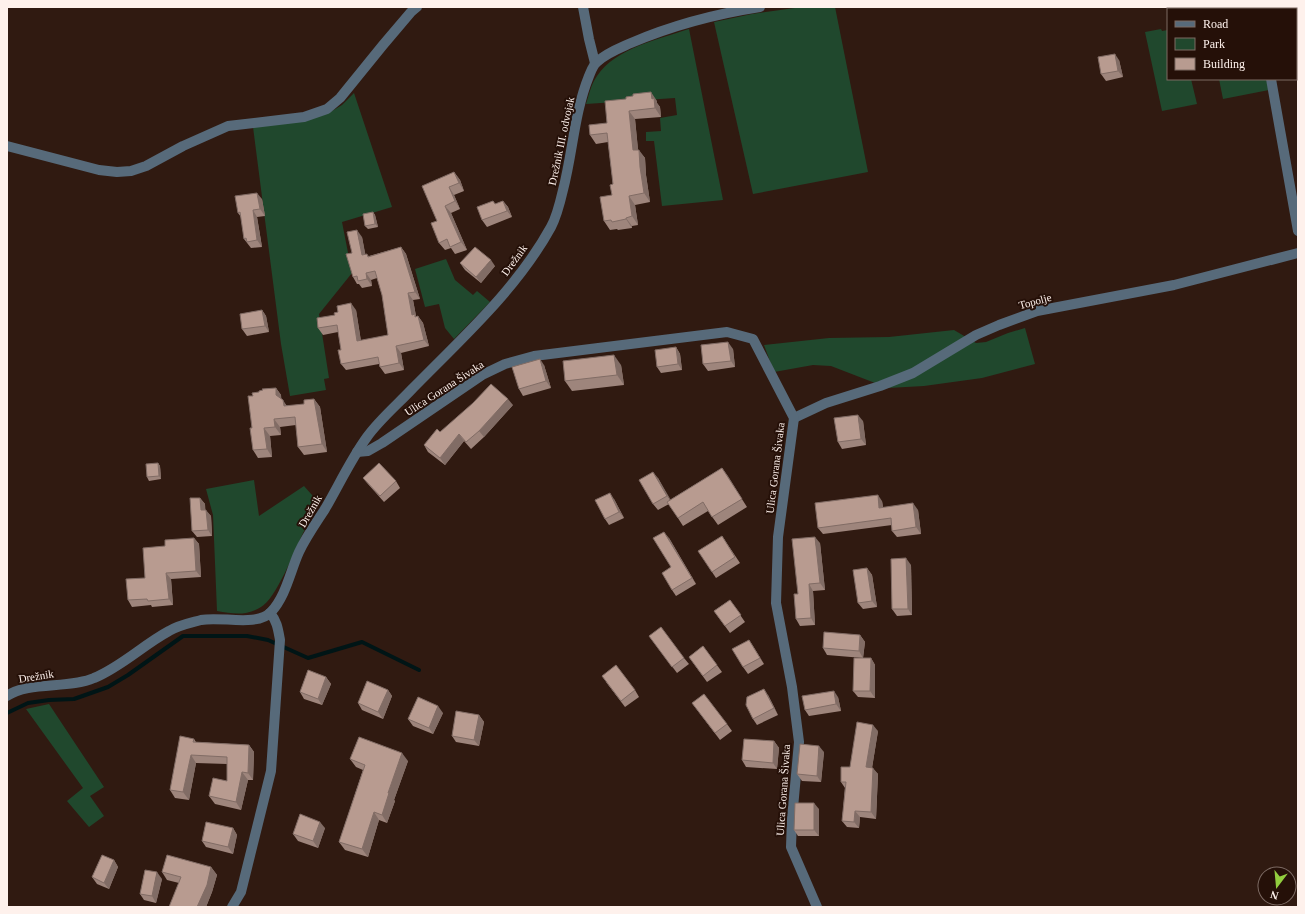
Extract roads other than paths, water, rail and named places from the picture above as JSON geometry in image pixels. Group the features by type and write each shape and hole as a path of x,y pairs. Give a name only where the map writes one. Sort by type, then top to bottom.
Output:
{"street":[{"path":"7,146 100,170 117,172 131,171 146,166 183,146 228,126 304,117 327,108 340,98 383,45 417,7"},
{"path":"584,7 589,39 595,63 624,46 683,23 760,7"},
{"name":"Drežnik III. odvojak","path":"559,208 576,121 584,89 595,63"},
{"path":"1271,80 1298,231"},
{"name":"Drežnik","path":"7,696 12,693 40,686 70,684 92,679 114,668 170,630 186,624 212,619 252,621 264,618 270,613 282,595 300,551 369,433 503,295 532,256 551,226 559,208"},
{"name":"Topolje","path":"794,418 826,403 880,386 913,373 976,335 1037,311 1174,285 1298,253"},
{"name":"Ulica Gorana Šivaka","path":"357,452 368,451 382,443 482,375 505,364 534,356 727,332 753,339 794,418 778,537 776,603 792,687 799,742 791,847 817,907"},
{"path":"232,907 241,892 271,771 280,640 275,619 270,613"}],"waterway":[{"path":"7,713 28,703 74,699 108,687 128,675 183,636 247,636 268,640 308,658 362,642 419,670"}]}
